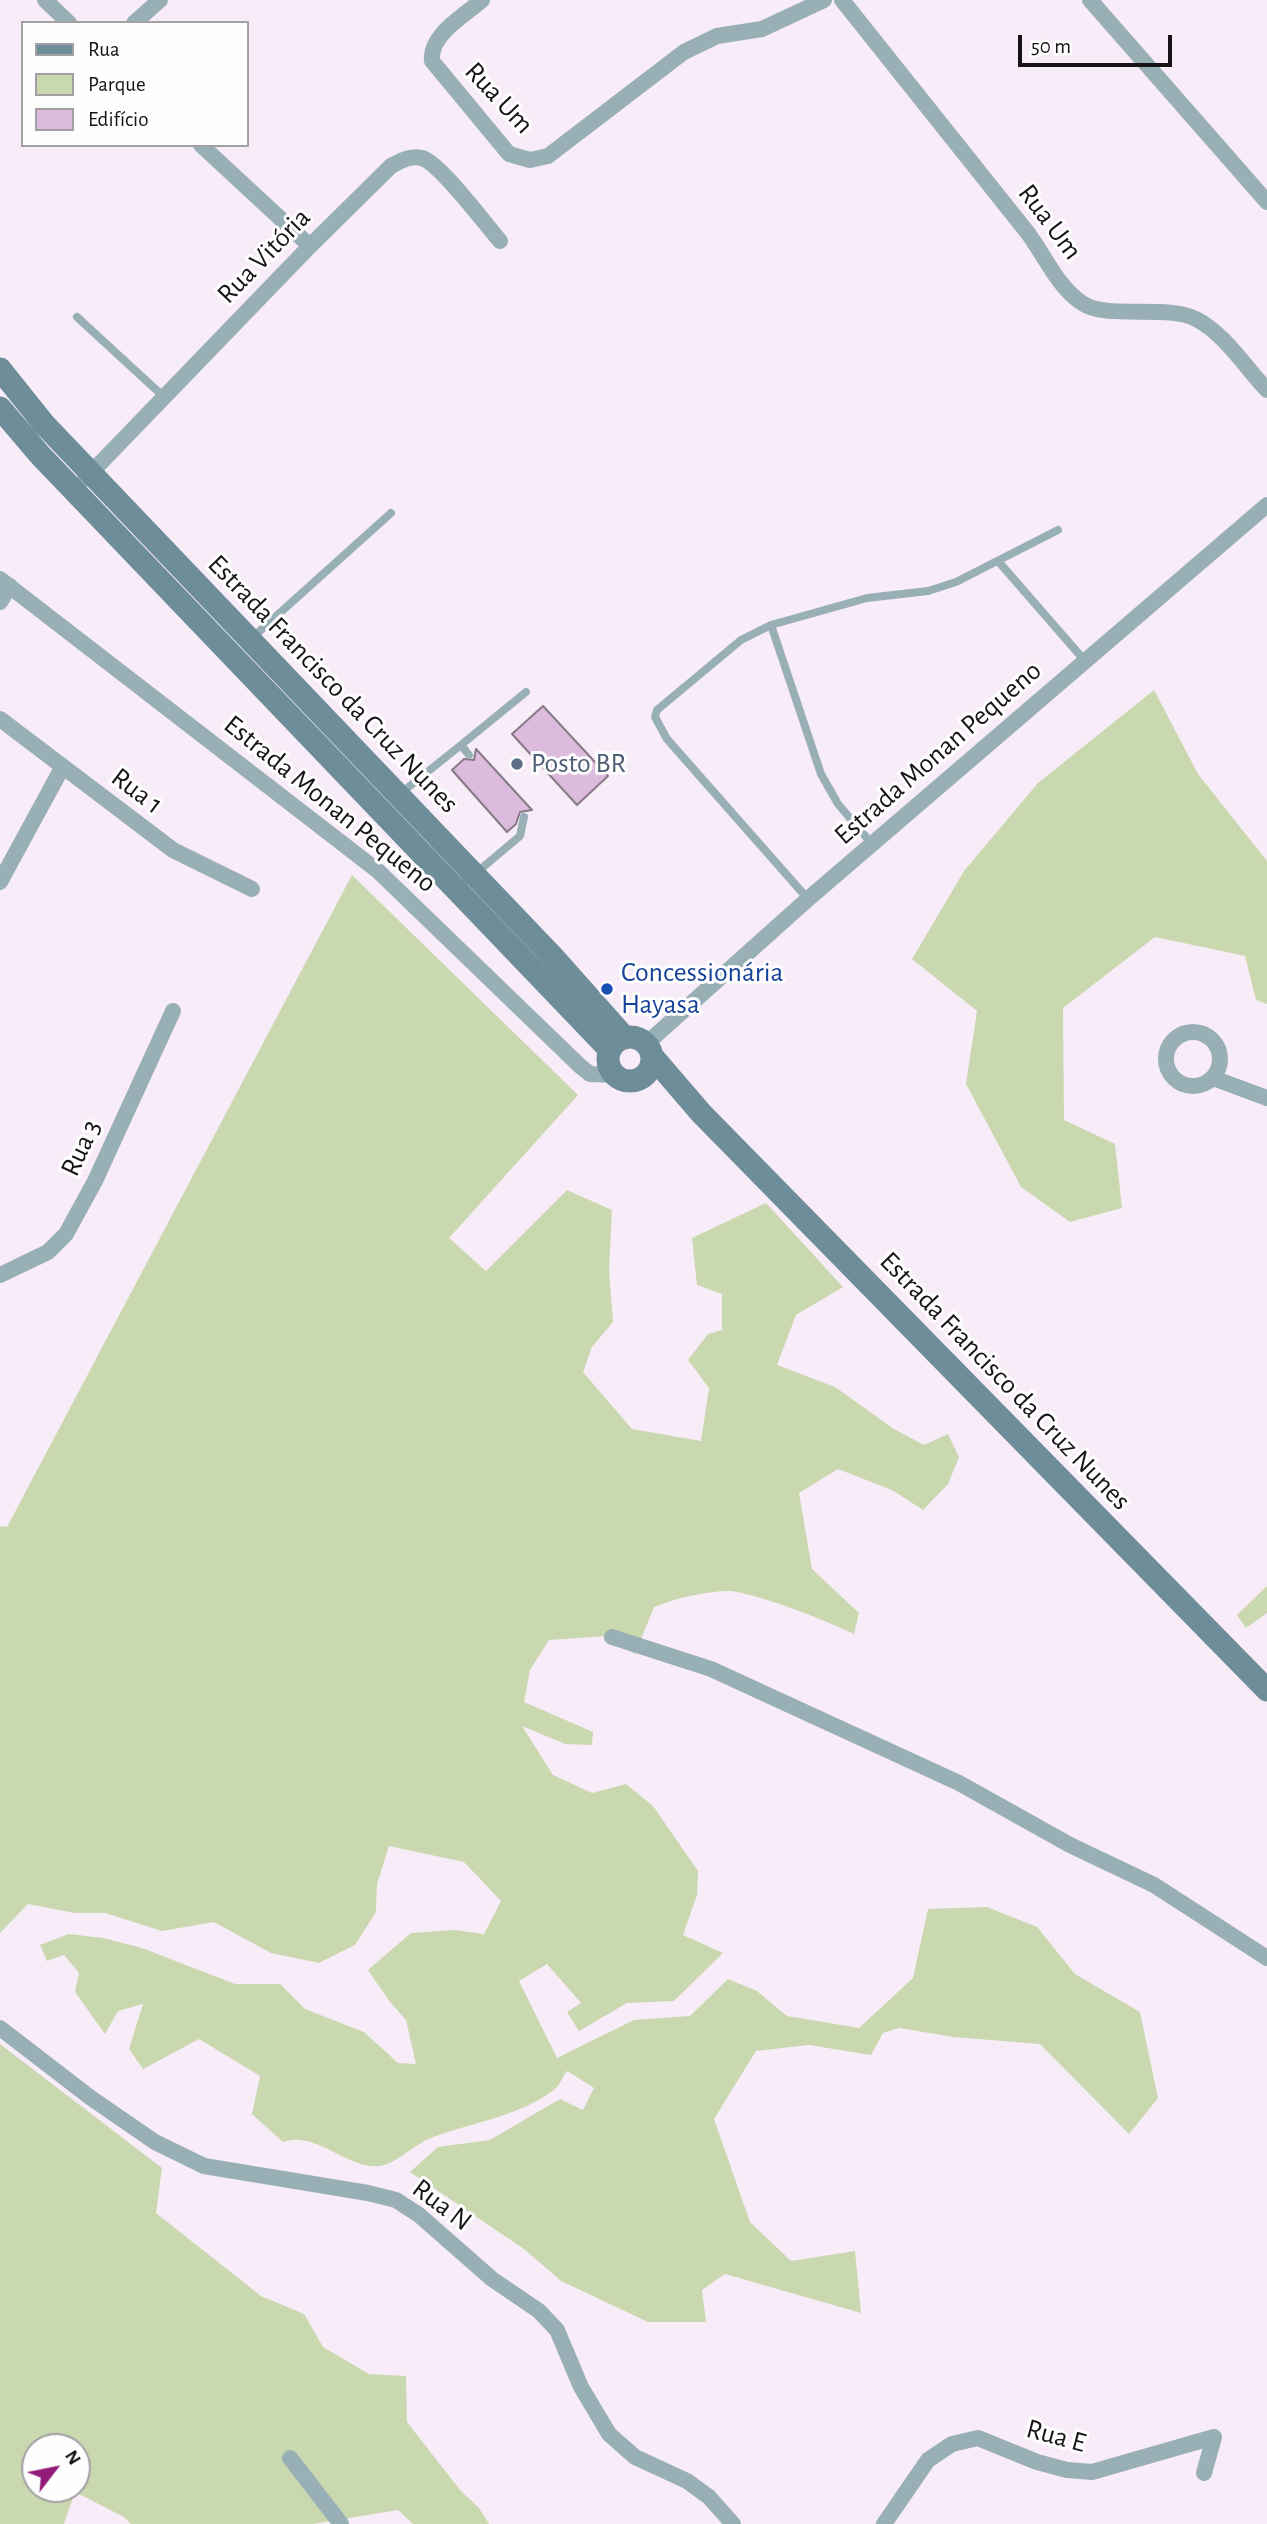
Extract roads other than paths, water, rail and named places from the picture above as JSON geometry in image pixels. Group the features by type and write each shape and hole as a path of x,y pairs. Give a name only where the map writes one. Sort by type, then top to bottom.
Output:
{"main road":[{"name":"Estrada Francisco da Cruz Nunes","path":"0,369 44,424 474,874 633,1047"},
{"name":"Estrada Francisco da Cruz Nunes","path":"2,416 456,890 633,1047 701,1113 1267,1690"},
{"path":"615,1075 609,1063 633,1047 650,1070 638,1080"},
{"name":"Estrada Francisco da Cruz Nunes","path":"615,1075 626,1081 638,1080 701,1113"}],"street":[{"path":"45,0 67,21"},
{"path":"136,21 160,0"},
{"name":"Rua Um","path":"482,0 438,38 431,50 432,61 509,154 530,160 548,156 684,52 718,36 762,29 824,0"},
{"name":"Rua Um","path":"842,0 1036,244 1070,293 1084,305 1097,308 1177,313 1195,318 1209,327 1267,390"},
{"path":"1090,0 1267,202"},
{"path":"203,147 310,246"},
{"name":"Rua Vitória","path":"75,491 310,246 391,166 406,158 423,158 440,171 500,241"},
{"name":"Estrada Monan Pequeno","path":"633,1047 1267,505"},
{"path":"0,602 5,582"},
{"name":"Estrada Monan Pequeno","path":"5,582 378,872 590,1074 615,1075"},
{"name":"Rua 1","path":"0,719 173,850 252,889"},
{"path":"0,882 62,768"},
{"name":"Rua 3","path":"0,1275 48,1252 66,1234 94,1181 173,1011"},
{"path":"1213,1078 1267,1098"},
{"path":"612,1637 712,1669 959,1783 1070,1845 1154,1885 1267,1958"},
{"name":"Rua N","path":"0,2028 91,2098 144,2134 204,2166 397,2200 419,2215 492,2279 539,2311 557,2330 581,2387 609,2434 635,2457 687,2481 709,2497 733,2524"},
{"name":"Rua E","path":"884,2524 929,2460 952,2444 978,2438 1047,2465 1092,2472 1214,2437 1204,2473"},
{"path":"290,2458 341,2524"}],"lane":[{"path":"77,317 164,397"},
{"path":"232,656 391,513"},
{"path":"808,899 667,739 655,717 664,701 741,640 771,625 867,598 928,591 956,582 1058,530"},
{"path":"998,561 1085,661"},
{"path":"771,625 821,775 838,804 872,844"},
{"path":"379,810 526,692"},
{"path":"461,745 469,755"},
{"path":"456,890 520,836 524,817"}],"place":[{"name":"Posto BR","path":"517,764"},
{"name":"Concessionária Hayasa","path":"607,989"}]}
